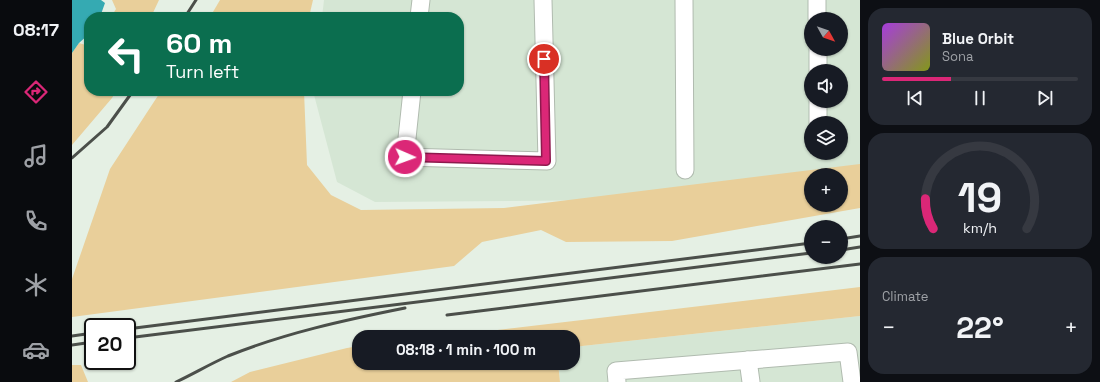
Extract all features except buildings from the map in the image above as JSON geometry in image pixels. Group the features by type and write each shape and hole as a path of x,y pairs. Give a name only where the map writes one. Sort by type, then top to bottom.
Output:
{"lane":[{"path":"420,12 421,0"},
{"path":"411,96 405,157 546,161 543,0"},
{"path":"684,0 685,170"},
{"path":"817,0 817,12"},
{"path":"617,382 616,372 848,352 852,382"},
{"path":"748,360 751,382"}],"shaded area":[{"path":"112,0 159,0 153,12 114,12 116,9"},
{"path":"220,0 313,0 310,12 213,12"},
{"path":"324,0 860,0 860,167 848,169 804,168 804,175 618,200 375,202 337,182 314,96 464,96 464,12 323,12"},
{"path":"79,43 84,44 84,96 113,96 72,145 72,53"},
{"path":"158,96 304,96 307,165 331,195 361,210 504,208 804,171 804,212 837,212 672,241 566,242 541,230 482,242 454,266 72,317 72,279 110,169"},
{"path":"860,164 860,208 848,210 848,168 828,168"},
{"path":"860,287 860,316 580,346 580,330 498,330"},
{"path":"860,316 860,382 560,382 559,370 580,370 580,346"},
{"path":"352,347 352,370 559,370 560,382 231,382 250,372"},
{"path":"72,365 81,365 88,382 72,382"}],"water":[{"path":"72,0 101,0 105,3 102,12 84,12 84,38 72,53"}],"railway":[{"path":"188,12 196,0"},
{"path":"72,158 107,127 129,96"},
{"path":"848,238 860,236"},
{"path":"136,328 804,244"},
{"path":"848,249 860,247"},
{"path":"136,337 804,254"},
{"path":"447,315 860,264"},
{"path":"176,382 228,356 271,340 338,322 405,308"},
{"path":"72,336 84,334"},
{"path":"72,345 84,343"}],"route":[{"path":"405,157 546,161 544,59"}]}
